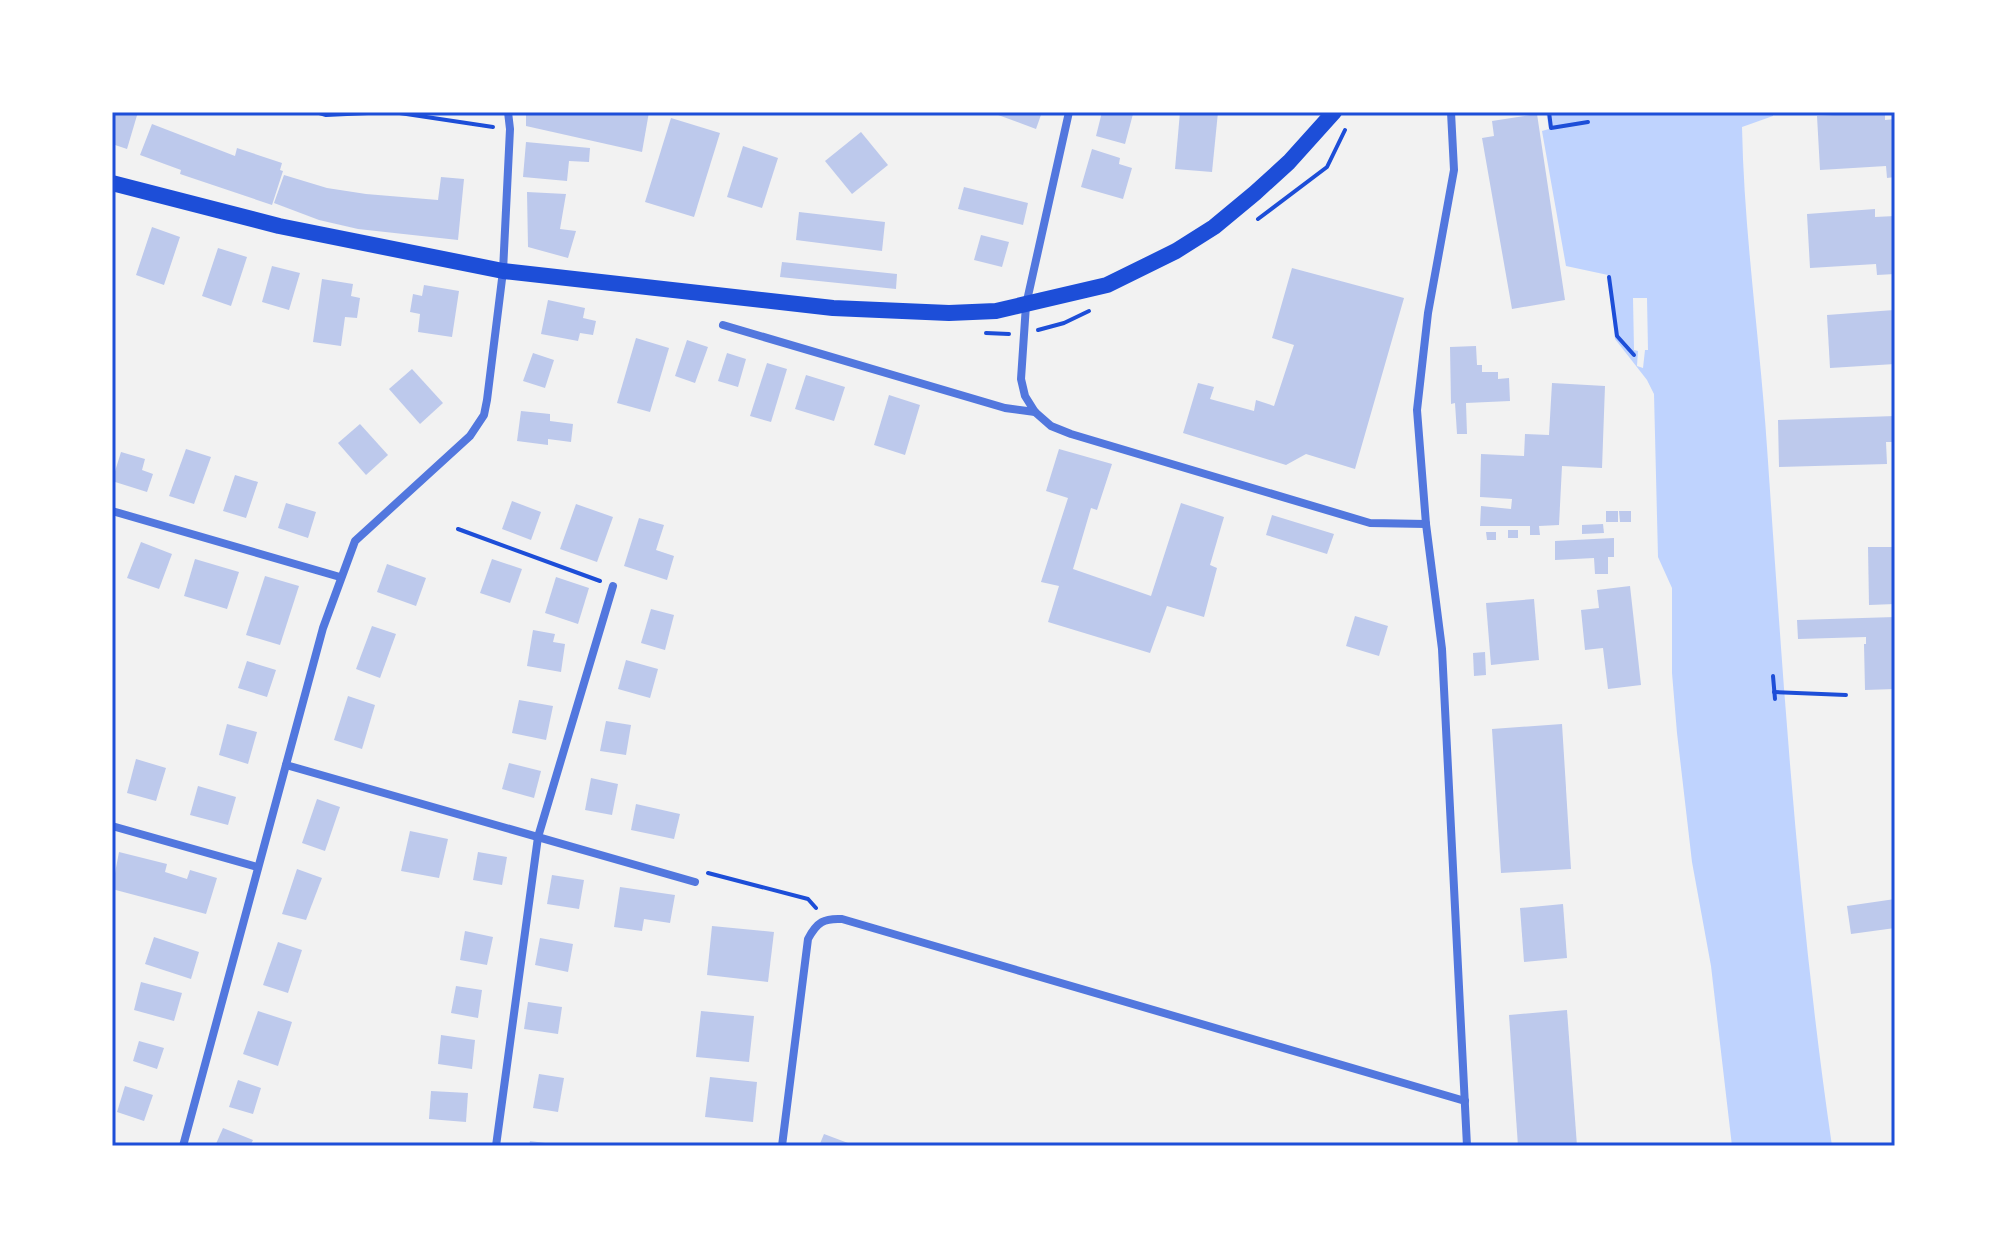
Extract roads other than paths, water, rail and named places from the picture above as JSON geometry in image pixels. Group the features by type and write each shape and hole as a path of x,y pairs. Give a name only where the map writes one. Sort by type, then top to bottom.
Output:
{"main road":[{"path":"112,183 279,226 503,271 833,308 949,313 996,311 1107,285 1176,251 1214,227 1255,193 1289,162 1334,112"}],"street":[{"path":"183,1146 257,867 340,577 355,541 470,436 484,415 503,271 510,129 508,112"},
{"path":"1069,112 1026,305 1021,379 1025,396 1035,412 1051,426 1071,434 1370,523 1426,524"},
{"path":"1451,112 1454,170 1428,313 1417,410 1426,524 1442,649 1467,1146"},
{"path":"723,325 1005,408 1035,412"},
{"path":"112,511 340,577"},
{"path":"496,1146 538,837 613,586"},
{"path":"286,765 695,882"},
{"path":"112,826 257,867"},
{"path":"782,1146 808,939 815,926 825,918 842,919 1465,1101"}],"water":[{"path":"1546,112 1773,112 1773,116 1742,127 1743,167 1793,797 1810,972 1832,1146 1732,1146 1711,966 1692,862 1677,733 1672,673 1672,588 1658,557 1654,394 1615,339 1608,275 1566,266 1542,131 1549,129"}]}
